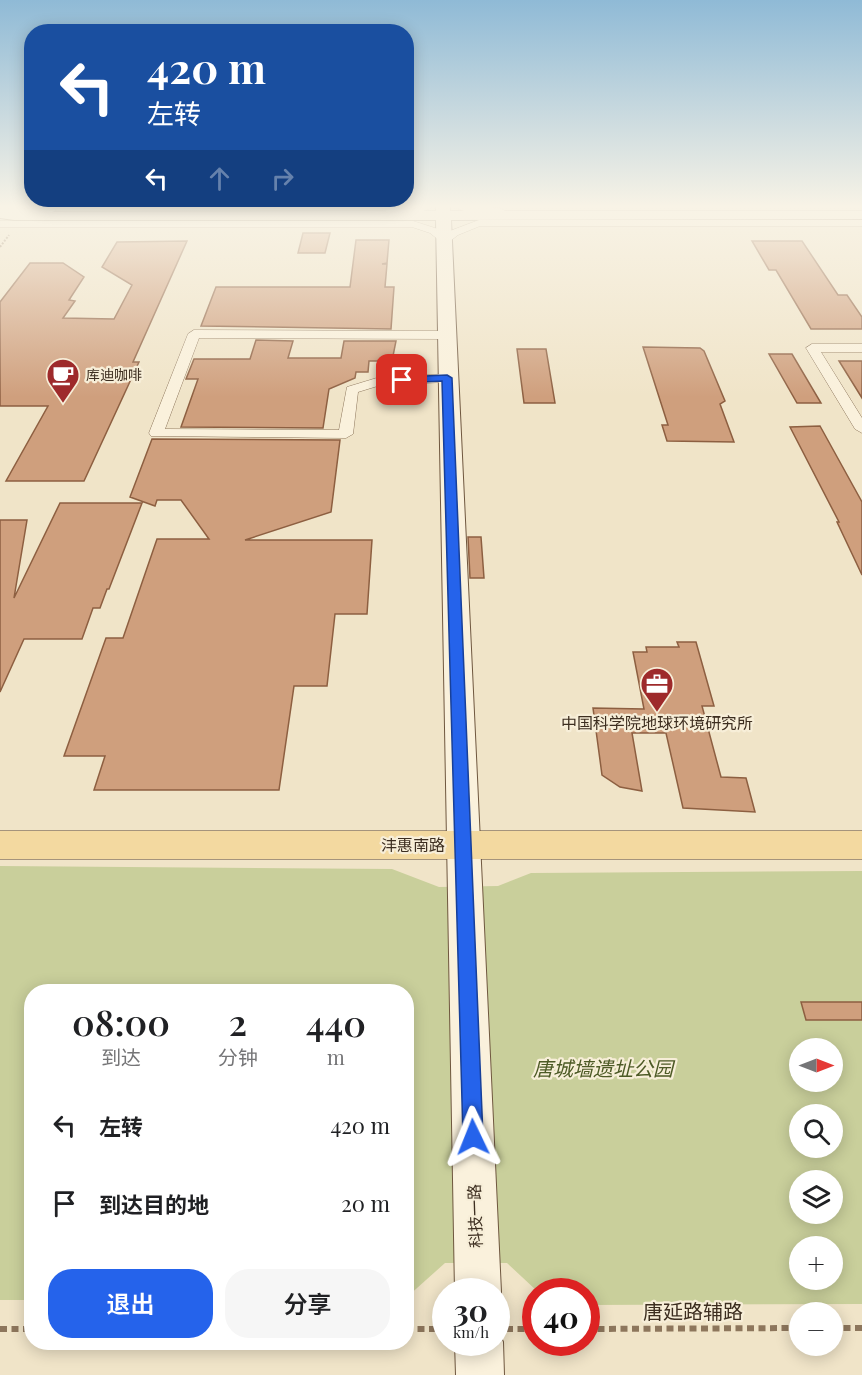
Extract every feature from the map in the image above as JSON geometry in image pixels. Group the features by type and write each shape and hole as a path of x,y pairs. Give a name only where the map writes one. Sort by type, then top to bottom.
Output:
{"main road":[{"name":"沣惠南路","path":"0,845 862,844"}],"street":[{"name":"科技一路","path":"445,269 477,1278"},
{"path":"446,335 194,334 156,433 346,434 352,390 380,381 447,378"},
{"path":"862,348 812,348 862,429"},
{"path":"479,1356 480,1375"}],"path":[{"name":"唐延路辅路","path":"600,1329 789,1328"},
{"path":"843,1328 862,1328"},
{"path":"0,1329 24,1329"},
{"path":"414,1329 432,1329"}],"green space":[{"name":"唐城墙遗址公园","path":"0,866 392,869 439,887 498,886 531,873 862,871 862,1304 789,1302 789,1304 600,1305 600,1278 523,1278 507,1263 445,1263 414,1291 414,984 24,984 24,1300 0,1300"}],"building":[{"path":"25,269 72,269 84,277 69,300 75,301 63,318 114,319 132,285 106,269 174,269 133,362 139,362 84,481 6,481 48,406 0,406 0,302"},
{"path":"352,269 387,269 385,287 394,287 391,329 201,326 216,287 350,287"},
{"path":"821,269 838,295 847,295 862,317 862,329 811,329 776,270 769,270"},
{"path":"256,340 293,341 288,358 341,358 344,341 396,341 392,361 369,361 368,372 356,372 355,378 329,389 323,428 181,427 198,379 186,379 194,359 250,359"},
{"path":"643,347 700,348 704,351 725,401 720,404 734,442 667,441 662,425 668,425"},
{"path":"517,349 546,349 555,403 524,403"},
{"path":"769,354 792,354 821,403 797,403"},
{"path":"839,361 862,361 862,398"},
{"path":"820,426 862,502 862,575 837,522 839,522 790,427"},
{"path":"152,439 340,440 331,512 245,540 372,540 367,614 335,614 327,686 294,686 279,790 94,790 105,756 64,756 106,638 123,638 157,539 209,539 181,500 157,500 155,506 130,497"},
{"path":"60,503 142,503 109,589 107,589 100,608 93,608 82,639 24,639 0,692 0,520 27,520 14,598"},
{"path":"468,537 481,537 484,578 470,578"},
{"path":"677,642 696,642 714,706 702,706 721,777 746,778 755,812 683,808 666,733 632,733 642,791 620,787 602,775 593,708 644,709 633,652 647,652 646,647 679,647"},
{"path":"801,1002 862,1002 862,1020 806,1020"}],"place":[{"name":"库迪咖啡","path":"63,404"},
{"name":"中国科学院地球环境研究所","path":"657,713"}],"route":[{"path":"402,380 447,378 473,1137"}]}
